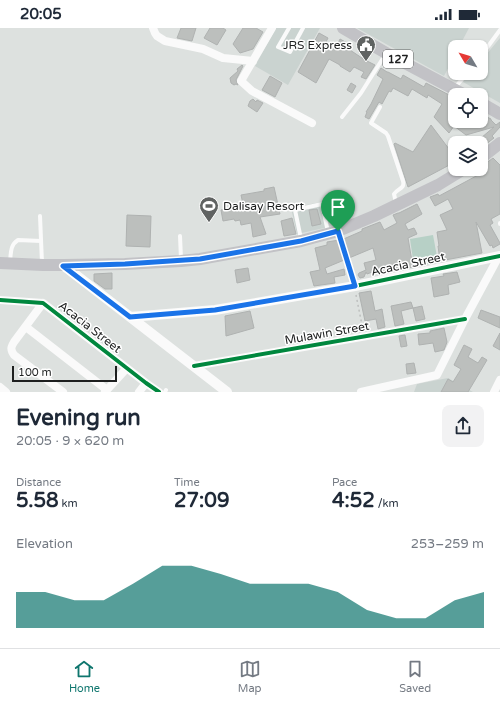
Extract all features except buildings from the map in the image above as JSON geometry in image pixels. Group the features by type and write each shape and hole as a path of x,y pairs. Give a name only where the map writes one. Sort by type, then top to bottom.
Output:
{"main road":[{"name":"127","path":"343,28 386,53 452,88"},
{"path":"488,107 500,114"},
{"path":"488,153 500,144"},
{"path":"5,263 63,266 181,261 301,241 334,233 374,216 438,185 453,176"}],"street":[{"path":"153,28 155,34 165,41 203,49 223,58 253,61"},
{"path":"272,28 241,81 252,91 312,123"},
{"path":"360,392 376,391 437,375 465,319 500,256"},
{"name":"Acacia Street","path":"130,317 215,310 355,286 500,256"},
{"path":"63,266 227,392"},
{"name":"Acacia Street","path":"0,300 43,304 146,383 164,391"},
{"path":"43,304 11,347 11,351 14,355 63,392"},
{"name":"Mulawin Street","path":"194,366 465,319"},
{"path":"26,327 106,391 127,368"},
{"path":"494,392 500,380"},
{"path":"139,392 146,383"},
{"path":"0,387 6,392"}],"lane":[{"path":"289,28 278,47 290,52 303,28"},
{"path":"488,46 500,30"},
{"path":"342,117 361,93 386,53"},
{"path":"380,106 371,123 388,136 403,181 403,187 394,194 396,205"},
{"path":"301,241 295,210 322,204 334,233"},
{"path":"40,216 42,265"},
{"path":"180,236 181,261"},
{"path":"5,263 12,246 18,240 41,241"}],"path":[{"path":"334,233 355,286 364,336"}],"shaded area":[{"path":"276,28 320,28 288,85 255,66"},
{"path":"357,28 469,28 463,40 448,40 448,68 444,76"},
{"path":"500,38 500,103 488,96 488,88 474,88 463,82 465,80 488,80 488,53"},
{"path":"336,199 342,224 297,234 291,208"},
{"path":"448,378 473,392 414,392 417,384"}],"green space":[{"path":"433,235 438,262 414,266 410,239"}],"cycle path":[{"path":"130,317 215,310 355,286 500,256"},
{"path":"0,300 43,303 159,392"},
{"path":"194,366 465,319"}],"place":[{"name":"JRS Express","path":"366,62"},
{"name":"Dalisay Resort","path":"209,223"}],"route":[{"path":"338,231 355,286 215,310 130,317 63,266 200,259 301,241 329,235 338,231"}]}
